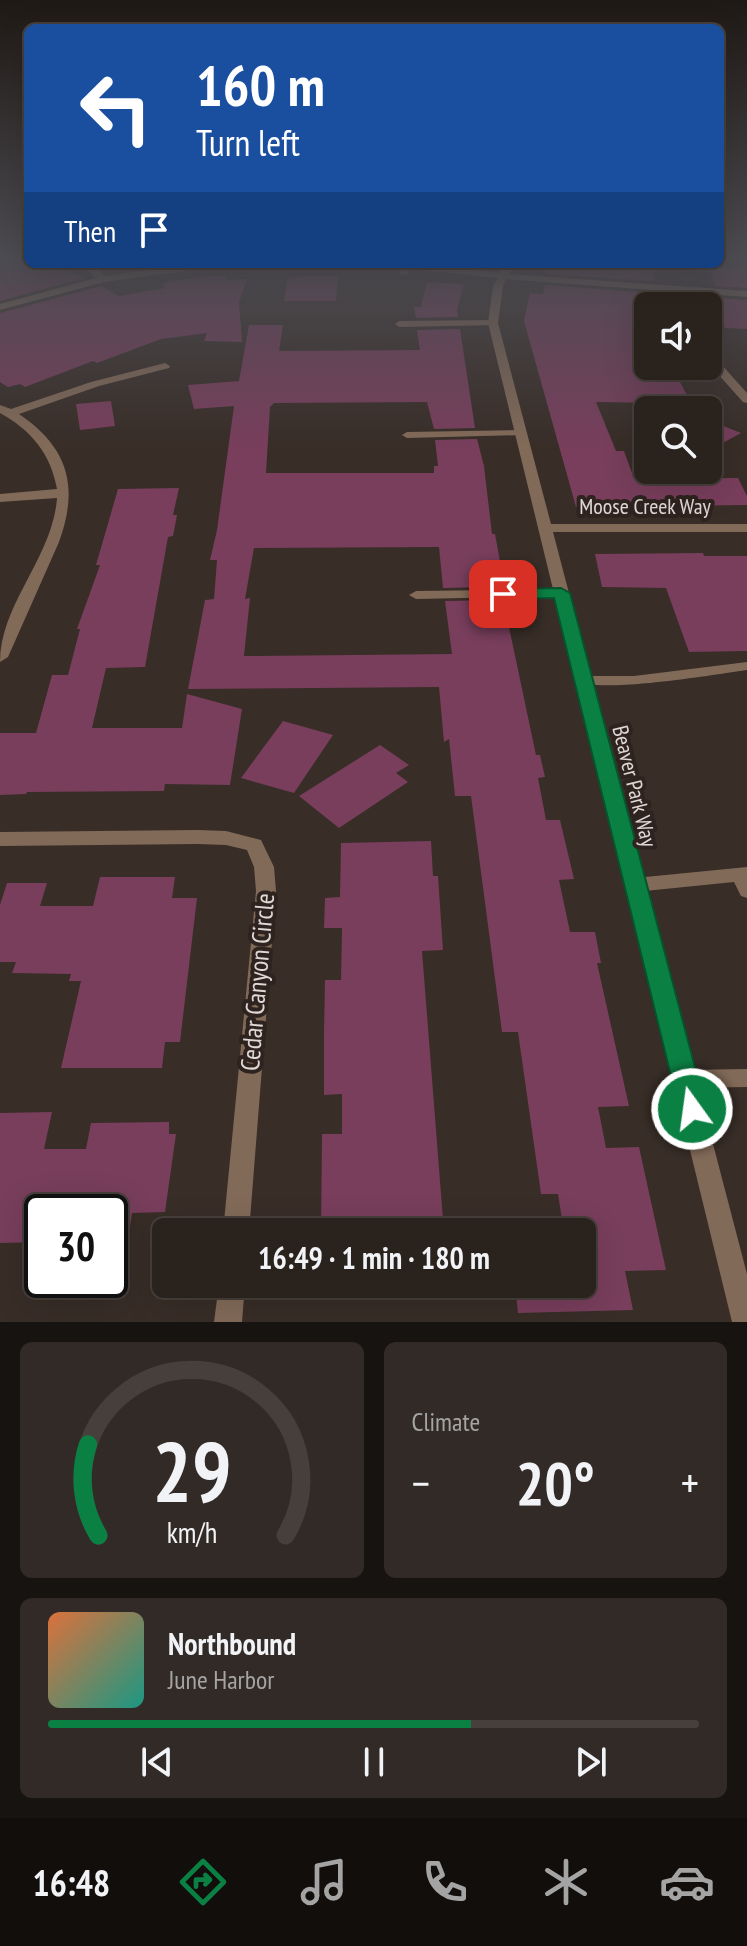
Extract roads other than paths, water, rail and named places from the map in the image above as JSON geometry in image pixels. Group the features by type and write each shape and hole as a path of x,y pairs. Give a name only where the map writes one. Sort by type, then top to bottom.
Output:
{"street":[{"name":"Beaver Park Way","path":"493,323 746,1322"},
{"path":"5,410 165,366"},
{"path":"722,372 747,400"},
{"path":"0,657 59,528 64,493 59,466 47,446 5,410"},
{"path":"0,498 64,493"},
{"name":"Moose Creek Way","path":"543,528 747,528"},
{"name":"Cedar Canyon Circle","path":"0,839 198,837 226,838 254,845 264,867 266,891 237,1218"},
{"path":"228,1322 231,1298"}],"lane":[{"path":"399,324 493,323"},
{"path":"407,435 519,433"},
{"path":"416,595 561,593"},
{"path":"584,680 634,680 747,666"},
{"path":"635,885 745,880"},
{"path":"685,1079 747,1078"}]}
